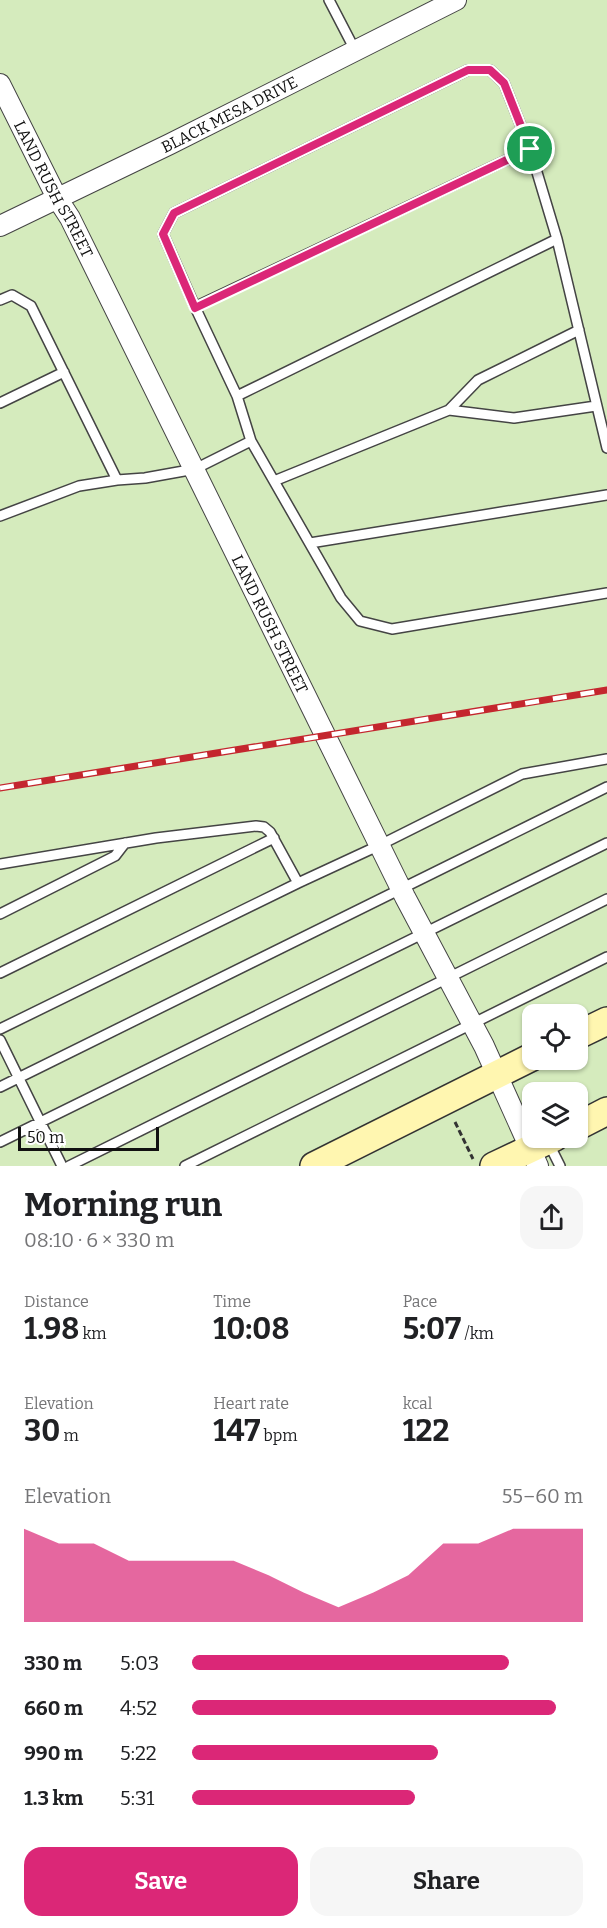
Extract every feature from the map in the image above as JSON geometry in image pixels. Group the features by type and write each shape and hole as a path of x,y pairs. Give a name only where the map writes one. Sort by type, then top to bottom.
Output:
{"street":[{"name":"BLACK MESA DRIVE","path":"0,226 356,52 456,0"},
{"name":"LAND RUSH STREET","path":"0,84 57,198 70,218 401,888 497,1075 522,1116"},
{"path":"588,1030 607,1021"},
{"path":"314,1166 522,1063"},
{"path":"588,1121 607,1112"},
{"path":"494,1166 542,1148"}],"lane":[{"path":"329,0 356,52"},
{"path":"607,448 557,239 530,149 504,83 490,70 468,70 174,213 163,234 237,396 251,441 341,598 360,621 392,628 607,593"},
{"path":"195,308 530,149"},
{"path":"237,396 557,239"},
{"path":"0,300 12,295 31,306 117,480"},
{"path":"274,481 449,410 478,380 579,330"},
{"path":"0,403 64,372"},
{"path":"449,410 514,418 596,406"},
{"path":"0,516 80,486 195,469 251,441"},
{"path":"310,543 607,495"},
{"path":"0,1029 522,774 607,759"},
{"path":"0,1087 607,787"},
{"path":"0,864 125,843 256,825 270,832 298,883"},
{"path":"0,973 274,838"},
{"path":"0,914 115,856 125,843"},
{"path":"0,1142 607,843"},
{"path":"69,1166 607,899"},
{"path":"185,1166 607,957"},
{"path":"0,1040 62,1166"},
{"path":"542,1148 560,1166"}],"path":[{"path":"445,1101 477,1166"}],"green space":[{"path":"0,0 607,0 607,1166 0,1166"}],"railway":[{"path":"0,788 607,690"}],"route":[{"path":"468,70 490,70 504,83 530,149 195,308 163,234 174,213 468,70"}]}
